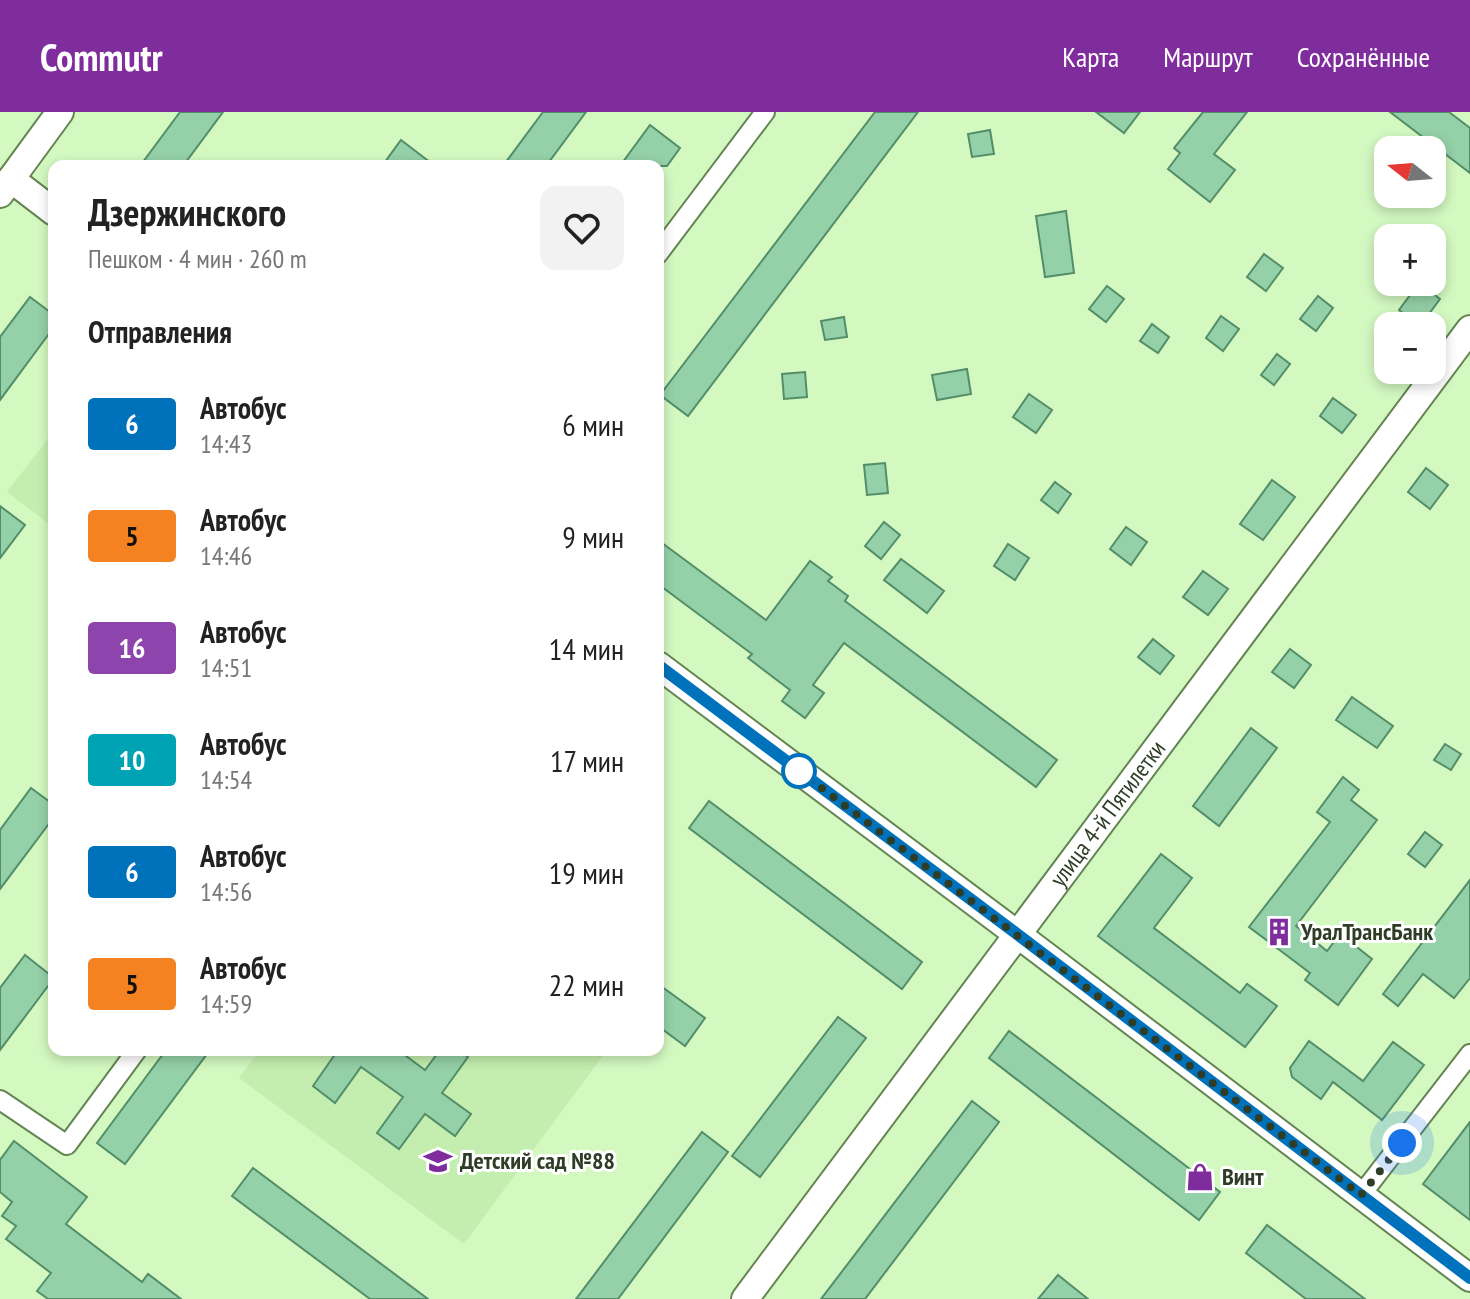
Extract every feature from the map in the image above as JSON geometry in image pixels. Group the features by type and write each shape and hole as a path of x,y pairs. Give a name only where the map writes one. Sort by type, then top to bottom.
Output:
{"street":[{"path":"48,209 5,187 60,112"},
{"path":"664,246 765,112"},
{"name":"улица 4-й Пятилетки","path":"745,1299 1470,329"},
{"path":"664,669 1470,1278"},
{"path":"1361,1195 1470,1054"},
{"path":"0,1100 67,1145 133,1056"}],"shaded area":[{"path":"48,439 48,523 7,492"},
{"name":"Детский сад №88","path":"256,1056 603,1056 464,1244 239,1078"}],"building":[{"path":"180,112 223,112 187,160 144,160"},
{"path":"543,112 586,112 550,160 507,160"},
{"path":"875,112 918,112 688,416 664,398 664,390"},
{"path":"1096,112 1140,112 1124,133"},
{"path":"1203,112 1247,112 1214,154 1235,170 1210,202 1168,169 1180,153 1174,148"},
{"path":"1390,112 1449,112 1470,128 1470,173 1446,155 1446,136 1421,136"},
{"path":"650,125 680,148 667,166 664,166 664,160 624,160"},
{"path":"990,130 994,154 972,157 968,134"},
{"path":"401,140 427,160 386,160"},
{"path":"1066,211 1074,273 1045,277 1036,216"},
{"path":"1264,254 1283,268 1266,291 1247,277"},
{"path":"1107,286 1124,299 1106,322 1089,309"},
{"path":"1318,296 1333,308 1316,331 1300,319"},
{"path":"1409,296 1436,296 1440,299 1430,312 1399,310"},
{"path":"30,297 48,310 48,335 0,400 0,337"},
{"path":"1221,316 1239,329 1223,351 1206,338"},
{"path":"844,317 847,337 825,340 821,321"},
{"path":"1152,324 1169,337 1158,353 1140,341"},
{"path":"1277,354 1290,364 1274,385 1261,375"},
{"path":"967,369 971,394 937,400 932,375"},
{"path":"805,372 807,397 784,399 782,374"},
{"path":"1029,394 1052,410 1036,433 1013,417"},
{"path":"1333,398 1356,415 1342,433 1320,416"},
{"path":"885,463 888,493 867,495 864,465"},
{"path":"1426,468 1448,485 1430,509 1408,492"},
{"path":"1272,480 1295,497 1263,540 1240,524"},
{"path":"1055,482 1071,494 1058,513 1041,500"},
{"path":"0,506 25,525 0,558"},
{"path":"884,522 900,535 881,559 865,546"},
{"path":"1126,527 1147,542 1131,565 1110,549"},
{"path":"664,544 766,620 810,561 832,577 828,581 848,596 845,601 1057,760 1036,787 844,643 813,685 824,693 805,718 782,701 790,690 748,658 752,654 664,588"},
{"path":"1008,544 1029,558 1015,580 994,566"},
{"path":"901,559 944,591 927,613 884,580"},
{"path":"1203,571 1228,589 1208,615 1183,597"},
{"path":"1153,639 1174,656 1160,674 1138,657"},
{"path":"1290,649 1311,665 1294,688 1272,672"},
{"path":"1352,697 1393,726 1377,748 1336,720"},
{"path":"1251,728 1277,748 1219,826 1193,806"},
{"path":"1445,744 1461,754 1451,770 1434,760"},
{"path":"1343,777 1359,790 1351,800 1377,820 1296,926 1327,951 1340,934 1372,959 1338,1005 1305,980 1310,973 1249,927 1330,822 1317,812"},
{"path":"31,788 48,801 48,825 0,889 0,830"},
{"path":"709,801 922,962 902,989 689,828"},
{"path":"1425,832 1442,845 1425,867 1408,854"},
{"path":"1161,854 1192,878 1154,928 1240,993 1247,984 1277,1006 1245,1047 1098,936"},
{"path":"1470,880 1470,978 1454,998 1423,974 1398,1006 1383,994"},
{"path":"25,955 48,973 48,986 0,1050 0,988"},
{"path":"664,988 705,1018 685,1046 664,1030"},
{"path":"838,1017 866,1038 760,1177 732,1156"},
{"path":"1009,1031 1220,1192 1199,1220 989,1058"},
{"path":"1309,1041 1363,1081 1393,1042 1424,1065 1382,1120 1333,1082 1321,1099 1292,1077 1290,1068"},
{"path":"162,1056 206,1056 125,1164 97,1143"},
{"path":"334,1056 406,1056 425,1070 436,1056 467,1056 442,1093 471,1114 455,1136 425,1114 399,1149 377,1133 403,1097 361,1067 335,1103 313,1086"},
{"path":"972,1101 999,1122 865,1299 821,1299"},
{"path":"1470,1122 1470,1220 1423,1184"},
{"path":"702,1132 728,1152 618,1299 576,1299"},
{"path":"14,1141 87,1197 66,1224 142,1282 148,1274 181,1299 48,1299 37,1291 51,1273 6,1239 16,1226 2,1216 12,1202 0,1192 0,1160"},
{"path":"253,1168 428,1299 370,1299 232,1196"},
{"path":"1267,1225 1365,1299 1306,1299 1246,1253"},
{"path":"1058,1275 1088,1299 1038,1299"}],"bus line":[{"name":"6","path":"664,669 1470,1278"}],"place":[{"name":"УралТрансБанк","path":"1279,932"},
{"name":"Детский сад №88","path":"438,1161"},
{"name":"Винт","path":"1200,1177"}],"route":[{"path":"799,771 1361,1195 1402,1143"}]}
